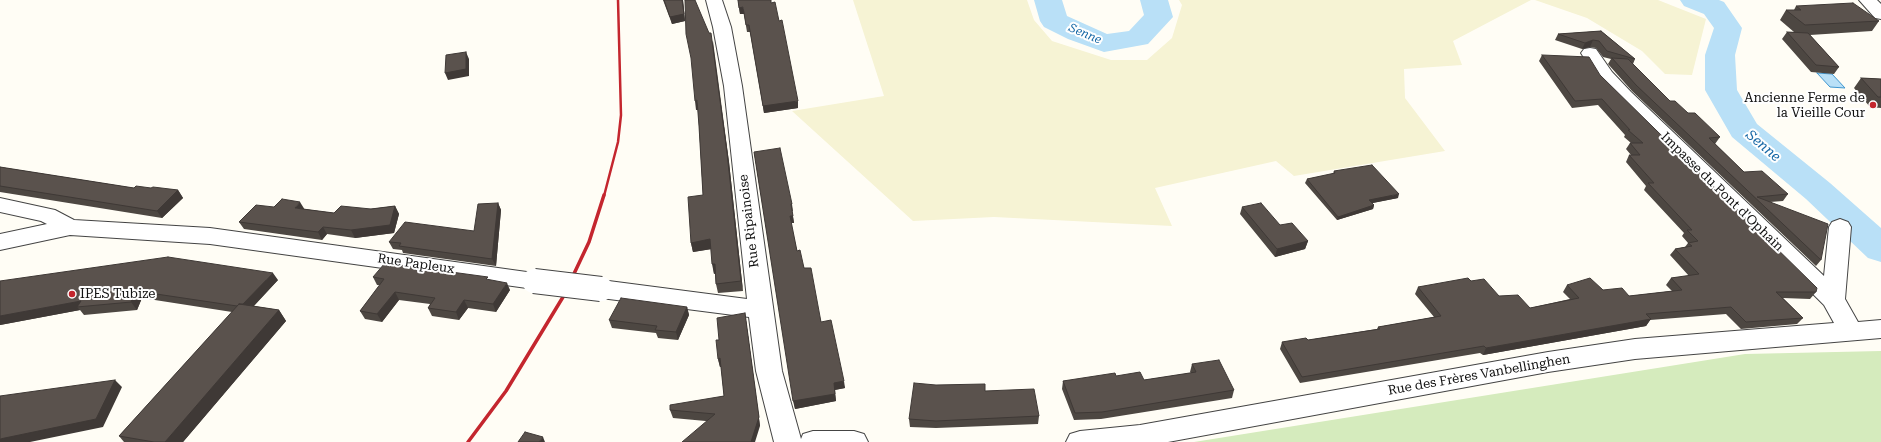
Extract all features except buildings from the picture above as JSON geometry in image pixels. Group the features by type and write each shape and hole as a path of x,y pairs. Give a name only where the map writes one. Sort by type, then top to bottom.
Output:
{"street":[{"name":"Rue Ripainoise","path":"714,0 722,27 733,86 760,310 769,371 788,442"},
{"name":"Impasse du Pont d'Ophain","path":"1590,53 1605,76 1629,101 1832,299 1851,332"},
{"name":"Rue Papleux","path":"0,205 47,215 70,227"},
{"name":"Rue Papleux","path":"0,242 70,227 210,236 760,310"},
{"path":"1832,299 1840,227"},
{"name":"Rue des Frères Vanbellinghen","path":"1080,442 1140,436 1548,362 1635,349 1881,329"},
{"path":"813,442 854,442"}],"shaded area":[{"path":"853,0 1027,0 1034,20 1052,41 1111,60 1147,60 1172,38 1182,5 1179,0 1531,0 1453,41 1462,65 1404,69 1405,98 1445,151 1294,176 1276,161 1155,188 1172,226 994,217 913,221 792,111 884,96"},
{"path":"1535,0 1658,0 1706,19 1692,75 1665,74 1642,51 1587,18"}],"green space":[{"path":"1881,351 1881,442 1194,442 1745,354"}],"water":[{"path":"1817,73 1832,74 1845,88 1830,87"}],"waterway":[{"name":"Senne","path":"1048,0 1054,21 1078,33 1104,43 1138,38 1159,17 1154,0"},
{"name":"Senne","path":"1694,0 1714,8 1728,28 1720,55 1721,90 1744,130 1818,191 1881,249"}],"railway":[{"path":"604,196 618,142 621,115 618,0"},
{"path":"468,442 506,391 563,297 589,242 604,195"}],"place":[{"name":"Ancienne Ferme de la Vieille Cour","path":"1873,105"},
{"name":"IPES Tubize","path":"72,294"}]}
